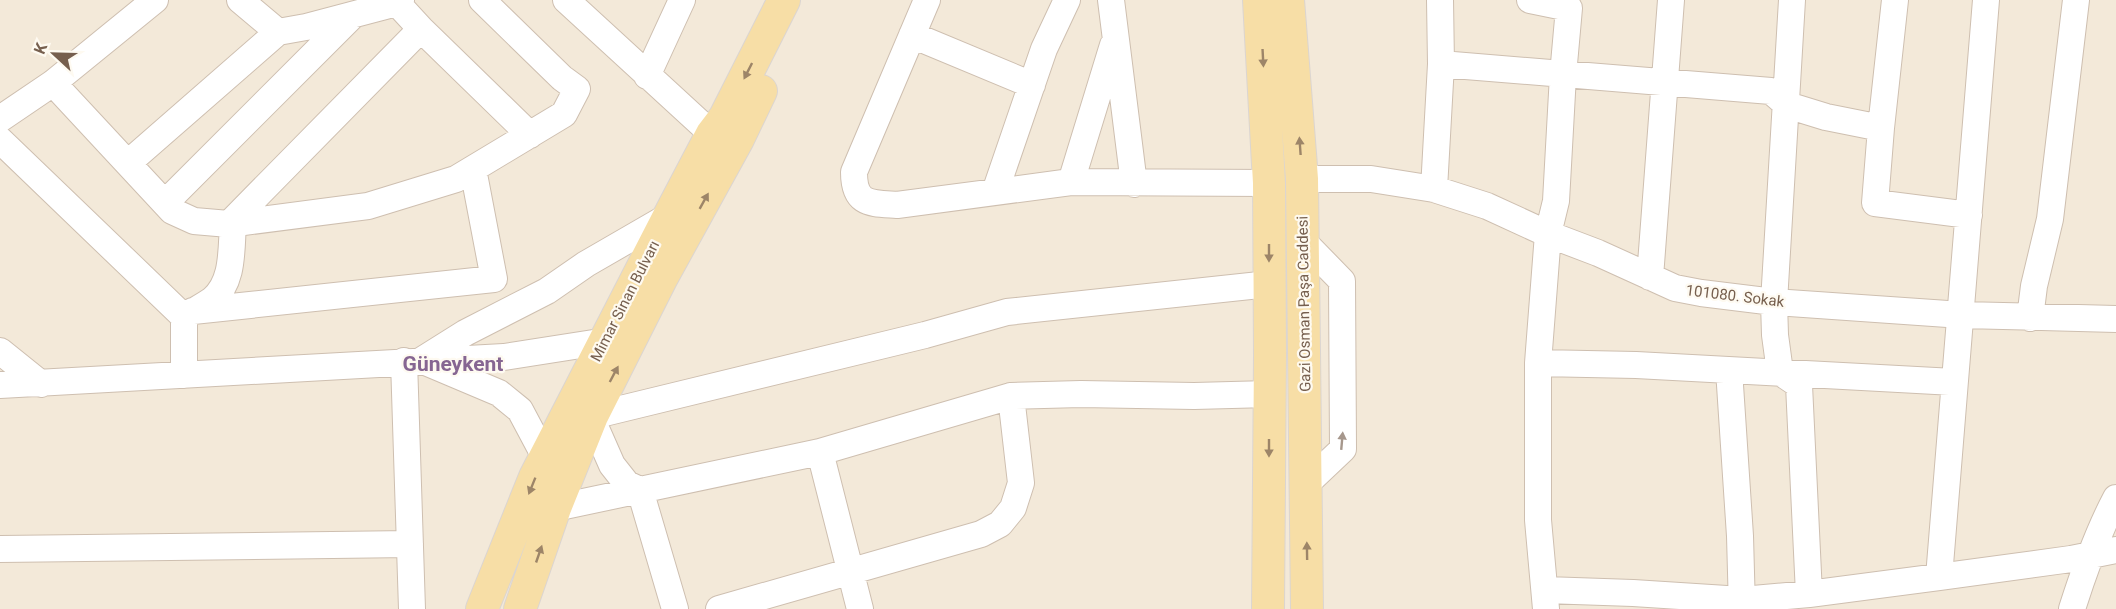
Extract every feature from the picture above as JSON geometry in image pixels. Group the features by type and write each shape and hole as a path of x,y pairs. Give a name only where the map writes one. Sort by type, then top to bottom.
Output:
{"main road":[{"name":"Mimar Sinan Bulvarı","path":"520,609 555,508 556,467 585,404 604,343 712,135 725,117 784,0"},
{"name":"Mimar Sinan Bulvarı","path":"585,404 634,336 661,279 738,139 805,0"},
{"path":"1259,0 1269,183 1268,609"},
{"name":"Gazi Osman Paşa Caddesi","path":"1288,0 1302,179 1307,609"},
{"name":"Mimar Sinan Bulvarı","path":"482,609 535,477 556,467"}],"street":[{"path":"0,119 53,83 155,0"},
{"path":"240,0 278,32"},
{"path":"53,83 172,211 194,221 231,224 368,206 456,179 564,114 577,89 562,78 482,0"},
{"path":"566,0 591,10 647,76 712,135"},
{"path":"647,76 682,0"},
{"path":"927,0 854,172 854,187 860,197 873,203 897,205 1071,182 1269,183"},
{"path":"995,192 1044,49 1067,0"},
{"path":"1111,0 1134,184"},
{"path":"1434,189 1441,64 1440,0"},
{"path":"1530,0 1569,8 1556,201 1548,234 1538,363 1538,520 1545,600 1634,593 1742,604 2071,559 2116,550"},
{"path":"1650,277 1671,0"},
{"path":"1780,372 1774,302 1792,0"},
{"path":"1895,0 1875,203 1969,215"},
{"path":"1939,577 1986,0"},
{"path":"2030,318 2034,286 2050,219 2076,0"},
{"path":"128,163 278,32 306,27 399,2 421,29 530,135"},
{"path":"165,202 353,15"},
{"path":"189,314 213,299 222,289 229,272 231,224 421,29"},
{"path":"1071,182 1116,34"},
{"path":"912,35 1032,85"},
{"path":"1441,64 1771,91 1787,105 1826,117 1881,128"},
{"path":"0,140 189,314 494,279 473,169"},
{"name":"101080. Sokak","path":"1302,179 1371,179 1434,189 1487,206 1675,288 1774,302 1962,315 2116,319"},
{"path":"413,361 548,291 586,264 669,216"},
{"path":"675,609 640,490 627,484 612,465 585,404 925,335 1007,312 1269,284"},
{"path":"184,375 189,314"},
{"path":"0,385 504,357 604,343 634,336"},
{"path":"0,351 41,384"},
{"path":"413,361 499,393 520,410 556,467"},
{"path":"412,609 410,544 413,361"},
{"path":"1538,363 1636,365 1954,382"},
{"path":"1729,370 1742,604"},
{"path":"1780,372 1799,385 1809,594"},
{"path":"555,508 820,452 1011,396 1269,394"},
{"path":"719,609 981,534 1000,524 1013,508 1021,483 1011,396"},
{"path":"820,452 860,609"},
{"path":"2072,609 2090,554 2116,498"},
{"path":"0,549 410,544"}],"shaded area":[{"path":"0,0 2116,0 2116,609 0,609"}],"district":[{"name":"Güneykent","path":"453,364"}]}
